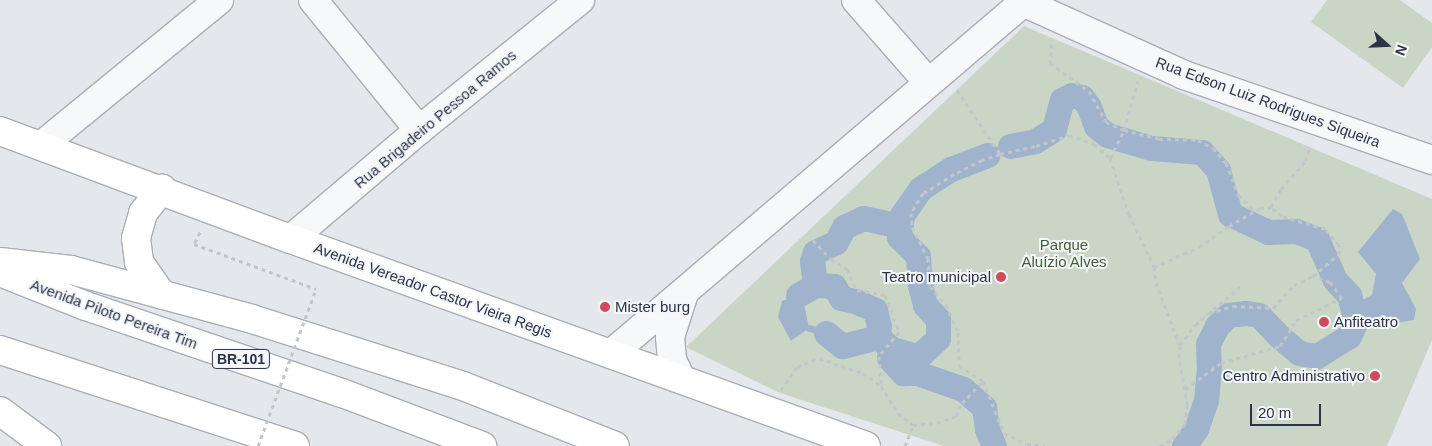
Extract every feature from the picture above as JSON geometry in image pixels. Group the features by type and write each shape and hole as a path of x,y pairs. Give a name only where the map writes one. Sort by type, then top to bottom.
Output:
{"main road":[{"name":"Avenida Vereador Castor Vieira Regis","path":"0,131 162,189 292,239 866,446"},
{"path":"162,189 143,214 136,238 139,262 162,295"},
{"path":"0,262 71,270 252,319 463,386 615,446"},
{"name":"Avenida Piloto Pereira Tim","path":"0,272 86,306 342,392 482,446"},
{"path":"0,350 295,446"},
{"path":"0,411 36,443"}],"street":[{"path":"42,145 219,0"},
{"path":"313,0 419,130"},
{"name":"Rua Brigadeiro Pessoa Ramos","path":"292,239 419,130 580,0"},
{"path":"856,0 928,82"},
{"path":"611,354 1025,1"},
{"name":"Rua Edson Luiz Rodrigues Siqueira","path":"1025,1 1184,75 1432,160"},
{"path":"681,379 672,360 670,337 676,311 684,292"}],"path":[{"path":"1053,38 1050,63 1089,91 1106,122 1124,131 1159,139 1198,140 1213,148 1226,163 1238,195 1254,211"},
{"path":"1110,157 1124,131 1140,75"},
{"path":"956,89 1000,154"},
{"path":"1045,446 1028,444 1004,433 982,382 959,366 958,332 946,305 930,286 928,258 912,226 912,213 923,193 982,160 1070,135 1094,144 1110,157 1129,214 1154,267 1157,286 1180,346 1179,357 1188,405 1185,424 1172,439 1160,446"},
{"path":"1154,267 1199,246 1254,211 1271,207 1281,189 1305,161 1310,147"},
{"path":"1209,314 1234,306 1273,308 1294,285 1313,276 1339,254 1339,245 1325,229 1311,223 1282,216 1271,207"},
{"path":"208,236 199,232 194,244 316,288 258,446"},
{"path":"814,240 831,259 846,269 857,290 885,295 899,332 879,356 881,386"},
{"path":"1186,388 1221,363 1280,346 1296,320 1342,298 1330,282 1313,276"},
{"path":"1180,346 1195,326 1240,287"},
{"path":"771,412 780,393 797,367 819,358 863,373 881,386 898,413 913,425 937,423 956,416 962,403 982,382"},
{"path":"905,446 913,425"}],"green space":[{"path":"1327,0 1400,0 1432,23 1432,47 1403,88 1311,22"},
{"name":"Parque Aluízio Alves","path":"1024,26 1432,199 1432,340 1387,446 944,446 780,393 686,347"}],"water":[{"path":"1393,209 1402,214 1420,259 1402,283 1416,309 1414,320 1384,325 1356,321 1352,306 1372,295 1376,274 1358,252"},
{"path":"798,295 805,308 809,328 791,341 778,317 782,301"}],"waterway":[{"path":"1010,146 1035,141 1054,129 1062,100 1072,95 1082,97 1089,107 1096,126 1107,135 1151,148 1202,152 1218,170 1230,214 1268,232 1296,231 1317,239 1335,280 1349,295 1356,321 1349,336 1317,356 1299,353 1259,315 1246,313 1228,315 1217,326 1208,344 1209,367 1206,400 1196,429 1184,446"},
{"path":"826,333 842,346 878,337 892,349 919,356 938,338 938,319 925,305 920,285 918,256 899,237 902,215 920,189 951,169 987,155"},
{"path":"815,285 812,261 815,252 836,242 844,227 863,218 892,224 901,223"},
{"path":"798,295 815,285 834,286 841,298 855,301 875,310 879,326 878,337"},
{"path":"809,328 826,333"},
{"path":"892,349 889,358 903,373 917,373 963,389 984,407 987,429 994,446"}],"place":[{"name":"Teatro municipal","path":"1001,277"},
{"name":"Mister burg","path":"605,307"},
{"name":"Anfiteatro","path":"1324,322"},
{"name":"Centro Administrativo","path":"1375,376"}]}
